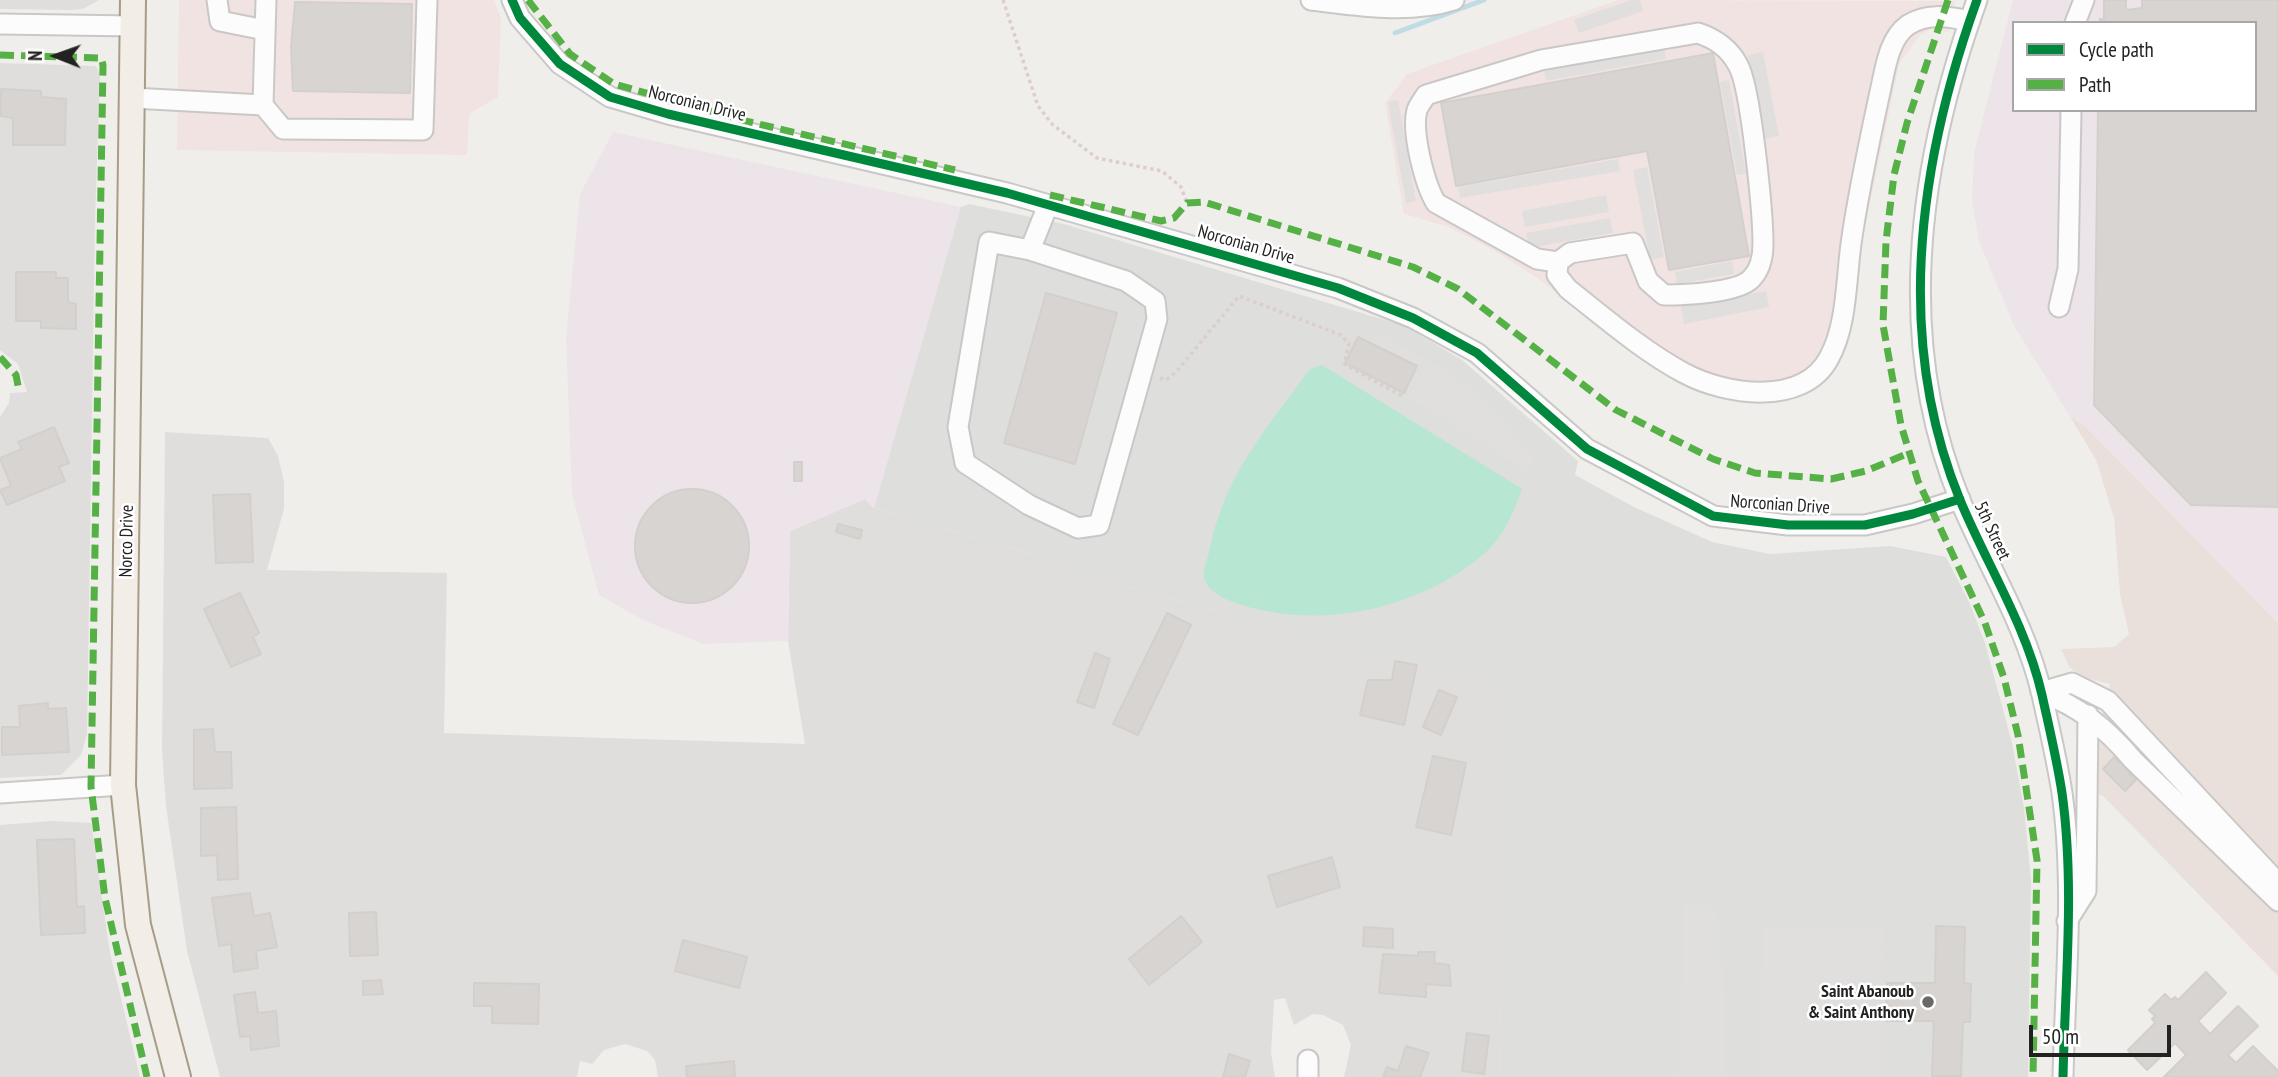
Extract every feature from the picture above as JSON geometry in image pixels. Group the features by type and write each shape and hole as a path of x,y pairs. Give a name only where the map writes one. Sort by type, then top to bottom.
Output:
{"main road":[{"name":"Norco Drive","path":"134,0 124,785 138,925 178,1077"}],"street":[{"path":"217,0 220,21 265,30"},
{"path":"266,0 263,105 282,128 424,130 427,0"},
{"name":"Norconian Drive","path":"512,0 520,18 560,64 610,97 1048,205 1338,288 1413,318 1477,353 1587,449 1713,516 1788,525 1865,525 1960,499"},
{"path":"1311,0 1370,6 1411,6 1454,0"},
{"name":"5th Street","path":"1977,0 1938,126 1928,178 1919,299 1923,367 1938,434 1960,499 2027,643 2041,692 2062,793 2066,922 2063,1077"},
{"path":"2076,21 2084,0"},
{"path":"1558,262 1536,259 1436,203 1426,187 1417,129 1417,111 1426,95 1541,60 1677,34 1698,33 1713,38 1728,50 1740,67 1752,130 1763,245 1760,266 1751,280 1734,287 1686,295 1664,295 1648,281 1633,243 1570,253 1558,262 1557,275 1567,289 1686,374 1744,391 1787,390 1803,384 1817,375 1830,358 1839,329 1864,168 1892,44 1906,26 1923,18 1944,16 1970,21"},
{"path":"0,24 133,26"},
{"path":"132,98 263,105"},
{"path":"2059,307 2068,269 2071,112"},
{"path":"1030,250 1048,205"},
{"path":"989,242 1030,250 1126,281 1155,302 1157,319 1099,526 1078,528 1029,505 965,463 958,427 989,242"},
{"path":"2041,692 2072,683 2108,701 2278,883"},
{"path":"2041,692 2088,715 2278,901"},
{"path":"2066,922 2086,891 2088,715"},
{"path":"0,793 124,785"}],"path":[{"path":"1003,0 1038,106 1053,125 1097,158 1162,171 1181,187 1187,203"},
{"path":"1141,372 1166,380 1177,372 1239,296 1341,335 1349,344 1344,364 1402,396"}],"shaded area":[{"path":"0,0 99,0 83,9 70,10 0,9"},
{"path":"179,0 494,0 501,18 498,97 469,114 467,155 177,150"},
{"path":"1618,0 1955,1 1948,32 1932,29 1920,35 1899,64 1861,246 1852,321 1842,356 1824,379 1805,392 1783,400 1758,403 1721,395 1597,324 1537,278 1497,252 1449,227 1404,214 1385,103 1407,74"},
{"path":"1631,0 1640,0 1643,11 1579,33 1574,20"},
{"path":"2013,0 2278,0 2278,623 2086,427 2069,415 2014,326 1979,241 1972,201 1974,153"},
{"path":"1664,49 1666,59 1546,81 1544,71"},
{"path":"1763,52 1779,136 1764,139 1748,55"},
{"path":"0,63 96,66 100,75 95,219 87,734 81,755 61,775 0,778 0,417 9,403 10,393 27,392 18,364 0,350"},
{"path":"1729,80 1746,174 1737,175 1720,82"},
{"path":"1398,100 1416,201 1406,203 1388,102"},
{"path":"613,132 961,207 874,508 865,499 790,531 788,641 703,644 645,621 599,595 572,494 566,337 580,194"},
{"path":"1618,159 1620,171 1460,198 1458,187"},
{"path":"1647,167 1664,257 1650,260 1633,170"},
{"path":"1606,195 1609,212 1525,227 1522,211"},
{"path":"969,204 1064,224 1405,326 1462,360 1578,461 1575,475 1634,507 1712,542 1770,554 1890,546 1946,557 1970,604 1985,643 2012,743 2024,808 2031,880 2028,1077 1499,1077 1508,685 1142,591 1065,564 874,508 961,207"},
{"path":"1610,218 1613,233 1529,248 1526,233"},
{"path":"1732,261 1734,274 1677,284 1675,272"},
{"path":"1766,291 1769,307 1684,324 1681,307"},
{"path":"1372,335 1384,336 1450,372 1486,400 1534,457 1529,475 1485,444 1407,397 1424,367 1370,341"},
{"path":"2069,415 2086,427 2278,623 2278,976 2103,796 2094,792 2095,746 2110,684 2085,678 2070,668 2061,649 2114,647 2129,634 2120,594 2114,518 2096,460"},
{"path":"165,432 268,438 278,456 284,482 284,509 267,570 447,573 444,733 805,744 788,641 790,531 865,499 874,508 1065,564 1142,591 1509,685 1499,1077 1344,1077 1351,1045 1343,1025 1323,1015 1313,1014 1294,1025 1285,998 1274,1000 1271,1052 1275,1077 658,1077 655,1060 647,1051 625,1044 604,1050 592,1064 580,1061 577,1077 220,1077 187,951 166,806 162,751"},
{"path":"52,821 91,823 110,953 140,1077 0,1077 0,825"},
{"path":"1684,902 1717,907 1724,988 1724,1077 1671,1077 1681,1065"},
{"path":"1763,926 1883,928 1882,1000 1865,1000 1866,1006 1882,1006 1881,1077 1761,1077"}],"green space":[{"path":"1322,365 1522,489 1512,515 1486,552 1460,572 1432,588 1402,600 1338,614 1305,615 1273,612 1225,599 1206,583 1204,572 1225,500 1263,433 1310,369"}],"building":[{"path":"2104,0 2126,0 2126,10 2142,8 2142,0 2278,0 2278,507 2191,505 2094,405 2098,112 2257,112 2257,21 2100,21 2104,19"},
{"path":"295,2 412,4 410,93 293,91 291,47"},
{"path":"1713,53 1749,256 1669,270 1647,151 1456,186 1441,103"},
{"path":"1,89 41,91 41,97 66,99 65,145 13,145 13,118 1,116"},
{"path":"16,272 56,272 56,278 68,278 68,302 76,304 76,329 41,328 41,321 16,321"},
{"path":"1046,293 1117,313 1075,464 1004,443"},
{"path":"1358,337 1417,366 1404,393 1345,363"},
{"path":"54,427 69,463 59,467 65,481 7,505 0,490 11,486 0,458 22,449 18,442"},
{"path":"794,462 802,462 802,481 794,481"},
{"path":"692,489 714,494 732,506 744,524 749,546 744,568 732,586 714,598 692,603 670,598 652,586 640,568 635,546 640,524 652,506 670,494"},
{"path":"250,494 253,562 216,563 213,495"},
{"path":"838,524 862,530 860,539 836,532"},
{"path":"240,593 259,633 253,637 261,654 231,667 204,609"},
{"path":"1167,613 1191,625 1138,735 1113,724"},
{"path":"1095,653 1110,659 1094,708 1077,702"},
{"path":"1395,661 1417,665 1404,725 1360,715 1368,680 1392,680"},
{"path":"1439,690 1457,697 1441,735 1423,727"},
{"path":"48,703 48,709 66,708 69,752 2,755 2,727 20,727 19,706"},
{"path":"213,729 215,752 231,752 232,788 194,789 194,730"},
{"path":"2150,732 2161,743 2129,774 2136,780 2125,791 2103,769 2114,757 2120,763"},
{"path":"1433,756 1466,763 1451,835 1416,827"},
{"path":"236,807 238,879 218,880 217,855 201,856 201,808"},
{"path":"74,839 77,907 84,906 85,933 41,935 37,840"},
{"path":"1332,857 1340,887 1277,907 1268,876"},
{"path":"250,893 254,916 270,913 277,947 256,951 258,968 234,972 231,944 219,946 212,898"},
{"path":"376,912 378,955 350,956 349,913"},
{"path":"1181,916 1202,942 1149,985 1129,959"},
{"name":"Saint Abanoub & Saint Anthony","path":"1936,926 1965,927 1964,983 1971,984 1970,1022 1963,1022 1961,1076 1932,1076 1934,1021 1886,1021 1887,983 1935,983"},
{"path":"1364,927 1393,929 1393,948 1363,946"},
{"path":"683,940 747,957 739,988 675,971"},
{"path":"1418,952 1435,952 1434,963 1449,965 1451,986 1426,984 1426,997 1379,993 1383,954 1418,956"},
{"path":"2206,972 2226,993 2198,1021 2210,1034 2238,1006 2258,1026 2228,1055 2236,1063 2253,1046 2278,1071 2278,1077 2164,1077 2186,1055 2175,1043 2147,1070 2128,1050 2155,1023 2152,1019 2155,1016 2149,1010 2165,994 2171,1000 2175,997 2178,1000"},
{"path":"381,980 383,994 363,995 363,981"},
{"path":"474,983 539,984 538,1024 492,1023 492,1006 474,1006"},
{"path":"255,992 258,1013 276,1011 279,1046 251,1050 250,1036 240,1037 234,995"},
{"path":"1467,1033 1489,1036 1484,1074 1462,1071"},
{"path":"1406,1046 1429,1053 1420,1077 1383,1077 1387,1067 1398,1071"},
{"path":"1229,1054 1250,1061 1245,1077 1223,1077"},
{"path":"734,1061 735,1077 687,1077 686,1066"}],"waterway":[{"path":"1395,33 1484,0"}],"marked path":[{"path":"528,0 570,54 614,84 750,122 955,170"},
{"path":"1948,0 1907,123 1894,175 1886,241 1883,325 1901,425 1918,481 1985,623 2004,678 2018,735 2037,860 2033,1077"},
{"path":"0,55 101,58 103,65 91,787 105,898 147,1077"},
{"path":"1050,195 1161,221 1174,218 1187,203 1204,202 1413,267 1458,289 1616,410 1713,459 1755,473 1831,479 1866,471 1909,453"},
{"path":"0,357 16,375 19,391"}],"cycle path":[{"path":"512,0 520,18 560,64 610,97 668,114 1007,193 1338,288 1413,318 1477,353 1587,449 1713,516 1788,525 1865,525 1960,499"},
{"path":"1977,0 1940,123 1928,186 1922,249 1921,313 1926,376 1939,438 1960,500 2005,596 2035,669 2058,768 2066,828 2069,899 2063,1077"}],"place":[{"name":"Saint Abanoub & Saint Anthony","path":"1928,1002"}]}
